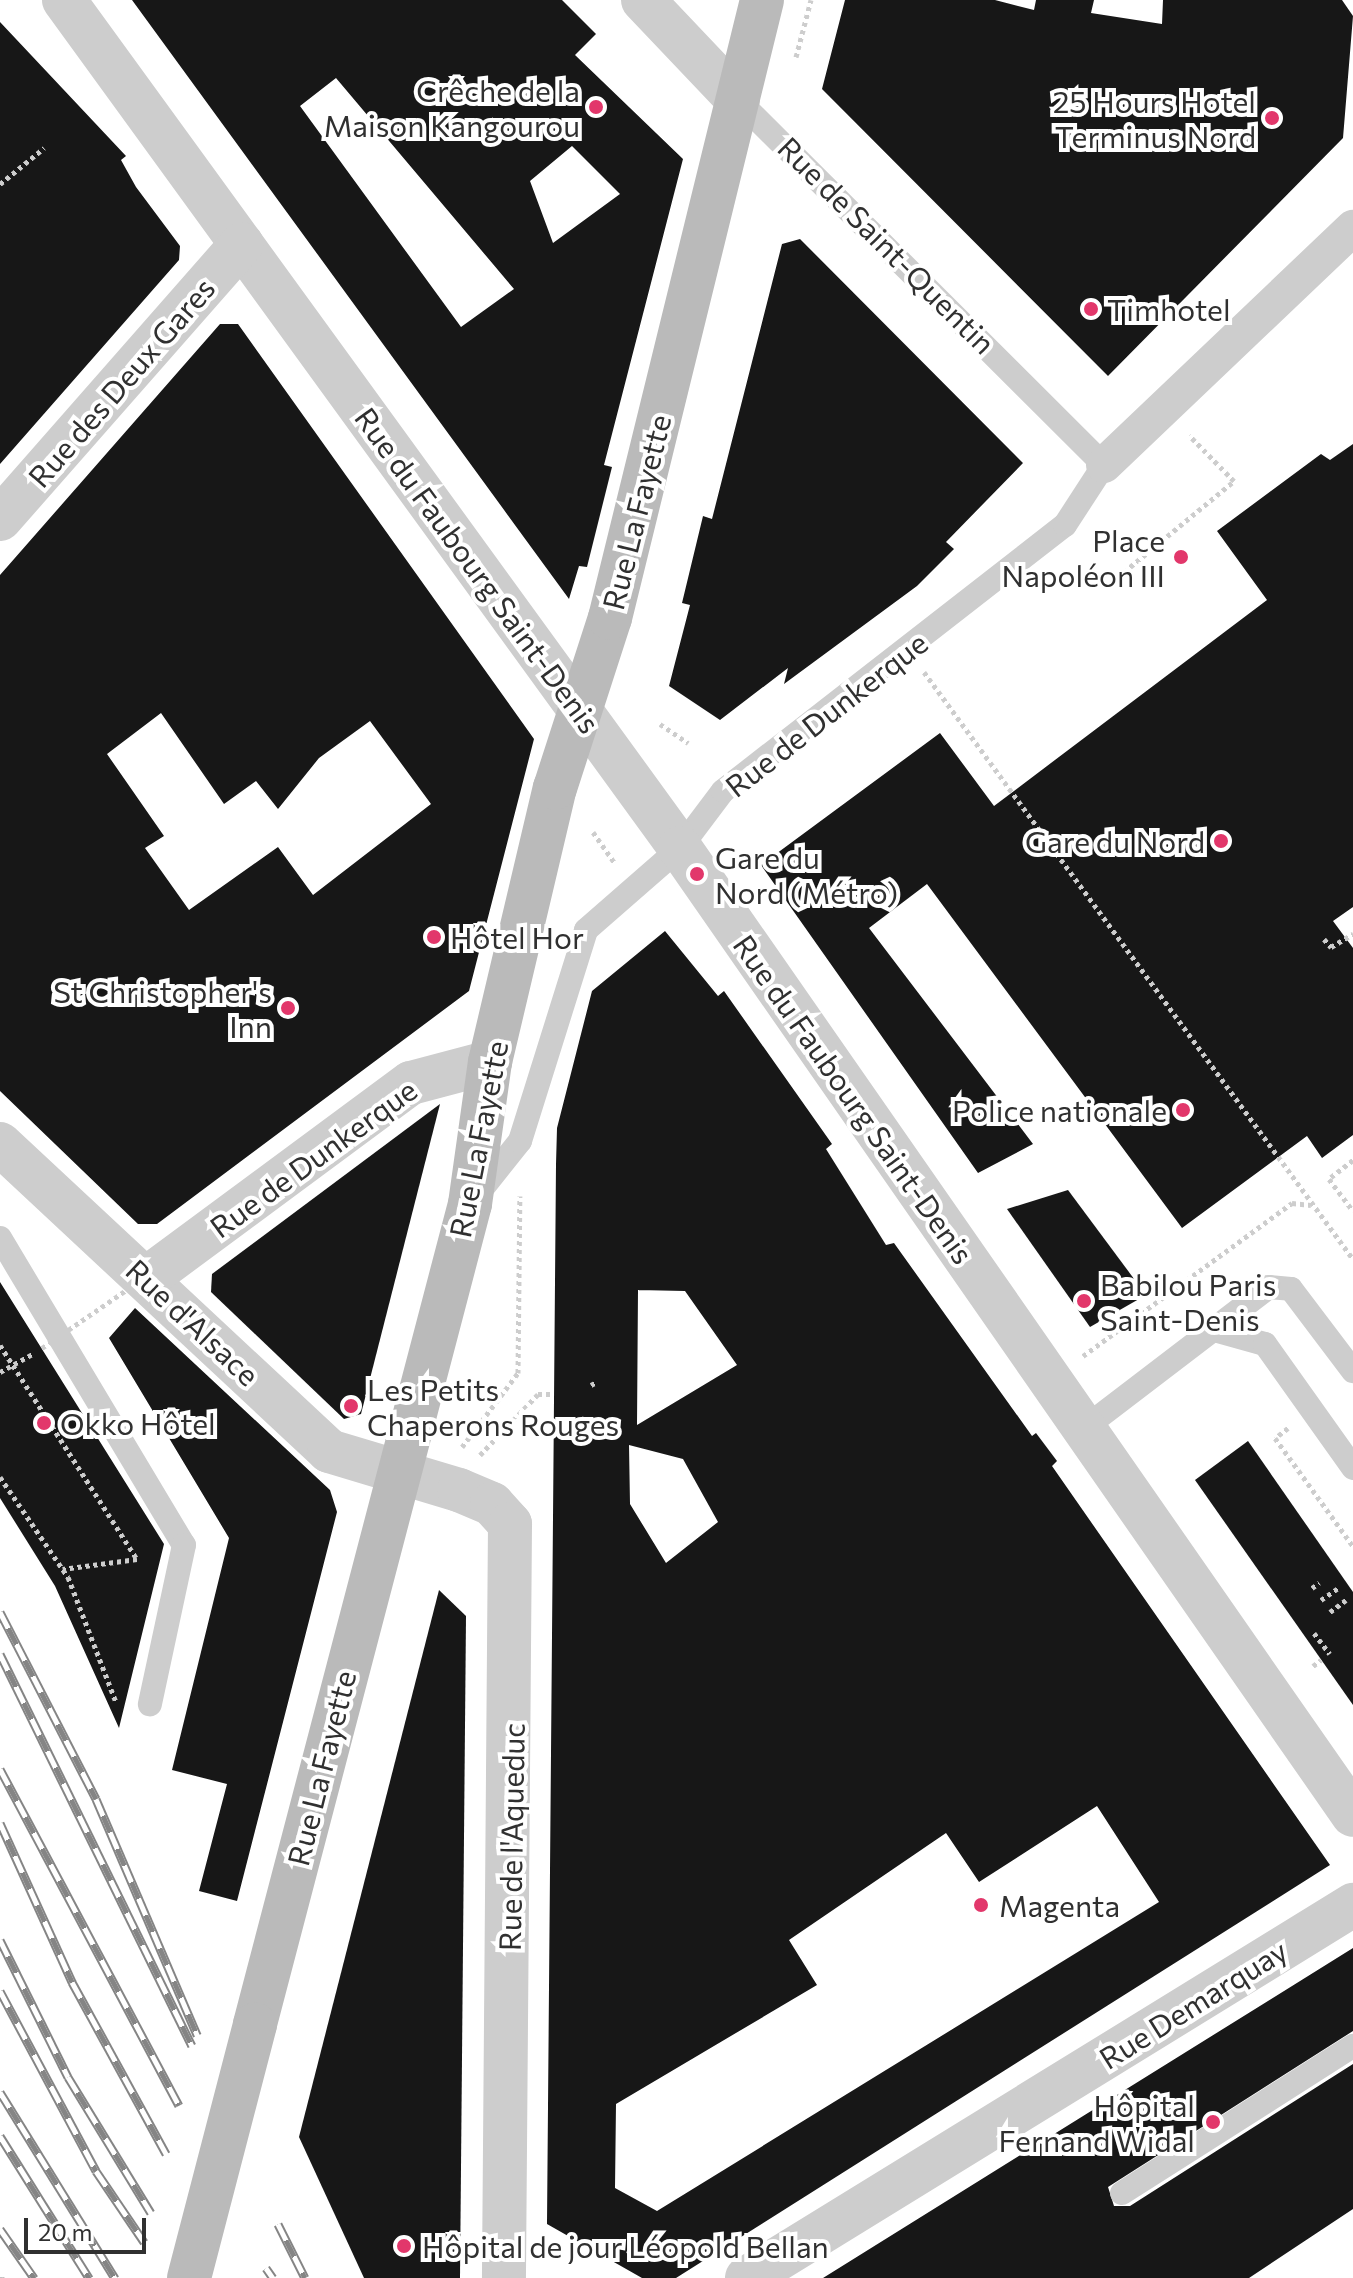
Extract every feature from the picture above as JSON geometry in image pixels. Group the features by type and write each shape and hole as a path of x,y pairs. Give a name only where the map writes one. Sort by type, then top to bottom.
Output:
{"main road":[{"name":"Rue La Fayette","path":"189,2278 470,1204 490,1062 762,0"}],"street":[{"name":"Rue du Faubourg Saint-Denis","path":"64,0 680,848 1087,1426 1353,1815"},
{"name":"Rue de Saint-Quentin","path":"643,0 738,100"},
{"path":"1104,465 1353,228"},
{"name":"Rue des Deux Gares","path":"0,519 242,244"},
{"name":"Rue de Dunkerque","path":"136,1285 411,1083 490,1062"},
{"name":"Rue d'Alsace","path":"0,1144 136,1285 329,1451 360,1466 399,1471"},
{"name":"Rue de l'Aqueduc","path":"399,1471 492,1504 515,1535 504,2278"},
{"name":"Rue Demarquay","path":"747,2278 1353,1905"}],"lane":[{"name":"Rue de Saint-Quentin","path":"738,100 1104,465"},
{"name":"Rue de Dunkerque","path":"470,1204 520,1141 579,940 680,848 723,791 908,651 1065,525 1104,465"},
{"path":"0,1238 184,1545 150,1704"},
{"path":"1087,1426 1269,1287 1291,1289 1353,1371"},
{"path":"1214,1330 1265,1344 1353,1468"},
{"path":"1122,2193 1353,2046"}],"path":[{"path":"0,184 44,148"},
{"path":"1124,572 1234,481 1185,430"},
{"path":"908,651 1353,1259"},
{"path":"660,724 688,743"},
{"path":"593,832 625,877"},
{"path":"1324,939 1331,947 1353,934"},
{"path":"1353,1160 1329,1179 1353,1211"},
{"path":"1104,1341 1292,1203 1314,1206"},
{"path":"0,1372 42,1348 136,1285"},
{"path":"0,1345 137,1559 63,1569"},
{"path":"471,1467 538,1394 553,1394"},
{"path":"0,1477 63,1569 117,1703"},
{"path":"1312,1588 1319,1583"},
{"path":"1321,1600 1338,1588"},
{"path":"1330,1612 1346,1600"},
{"path":"1314,1633 1330,1654"},
{"path":"1313,1666 1321,1660"}],"building":[{"path":"132,0 562,0 596,34 575,55 683,159 604,465 612,467 587,567 579,566 569,599","holes":["336,78 514,289 461,327 300,106","572,146 620,194 553,243 530,181"]},
{"path":"845,0 995,0 1034,10 1036,0 1094,0 1091,13 1162,24 1163,0 1342,0 1353,16 1343,138 1108,376 822,89"},
{"path":"0,22 126,156 121,160 136,187 180,246 179,260 0,464"},
{"path":"800,239 1023,463 946,542 954,549 917,586 784,684 788,668 720,720 669,686 690,605 682,603 703,516 712,519 782,244"},
{"path":"220,324 238,324 534,739 469,991 157,1224 138,1224 0,1091 0,575","holes":["161,713 224,804 256,781 278,809 319,758 370,721 431,804 313,895 278,847 189,910 145,848 164,836 107,754"]},
{"path":"1353,444 1353,907 1333,921 1353,948 1353,1135 1322,1158 1307,1136 1182,1228 927,884 869,928 1033,1144 978,1173 761,865 940,733 994,806 1267,600 1217,531 1321,454 1330,460"},
{"path":"665,931 718,996 724,991 832,1144 826,1149 886,1245 894,1243 1032,1436 1036,1433 1057,1461 1052,1466 1330,1865 676,2278 642,2278 547,2224 557,1128 592,991","holes":["638,1290 685,1291 737,1365 637,1425","629,1445 683,1459 718,1522 666,1563 630,1504","1097,1806 1159,1902 657,2211 615,2188 616,2104 817,1985 789,1940 946,1833 979,1882"]},
{"path":"440,1104 361,1414 344,1419 211,1292 212,1274"},
{"path":"1068,1190 1146,1295 1090,1327 1007,1209"},
{"name":"Okko Hôtel","path":"0,1282 164,1544 119,1728 55,1586 0,1498"},
{"path":"135,1308 330,1490 337,1512 237,1901 199,1891 227,1784 172,1770 229,1538 109,1338"},
{"path":"1248,1441 1353,1592 1353,1705 1195,1480"},
{"path":"439,1590 466,1616 460,2278 364,2278 299,2137"},
{"name":"Hôpital Fernand Widal","path":"1353,1948 1353,2031 1108,2187 1114,2206 1130,2206 1353,2064 1353,2209 1249,2278 823,2278"}],"railway":[{"path":"0,1612 96,1799 197,2035"},
{"path":"0,1654 192,2046"},
{"path":"0,1769 179,2105"},
{"path":"0,1823 72,1982 166,2154"},
{"path":"0,1940 68,2077 151,2213"},
{"path":"0,1991 96,2171 144,2242"},
{"path":"0,2092 115,2278"},
{"path":"0,2136 89,2278"},
{"path":"278,2224 305,2278"},
{"path":"0,2229 34,2278"},
{"path":"266,2268 273,2278"}],"place":[{"name":"Crêche de la Maison Kangourou","path":"596,107"},
{"name":"25 Hours Hotel Terminus Nord","path":"1272,118"},
{"name":"Timhotel","path":"1091,309"},
{"name":"Place Napoléon III","path":"1181,557"},
{"name":"Gare du Nord","path":"1221,841"},
{"name":"Gare du Nord (Métro)","path":"697,874"},
{"name":"Hôtel Hor","path":"434,937"},
{"name":"St Christopher's Inn","path":"288,1008"},
{"name":"Police nationale","path":"1183,1110"},
{"name":"Babilou Paris Saint-Denis","path":"1084,1301"},
{"name":"Les Petits Chaperons Rouges","path":"351,1406"},
{"name":"Okko Hôtel","path":"44,1423"},
{"name":"Magenta","path":"981,1905"},
{"name":"Hôpital Fernand Widal","path":"1213,2122"},
{"name":"Hôpital de jour Léopold Bellan","path":"404,2246"}]}
